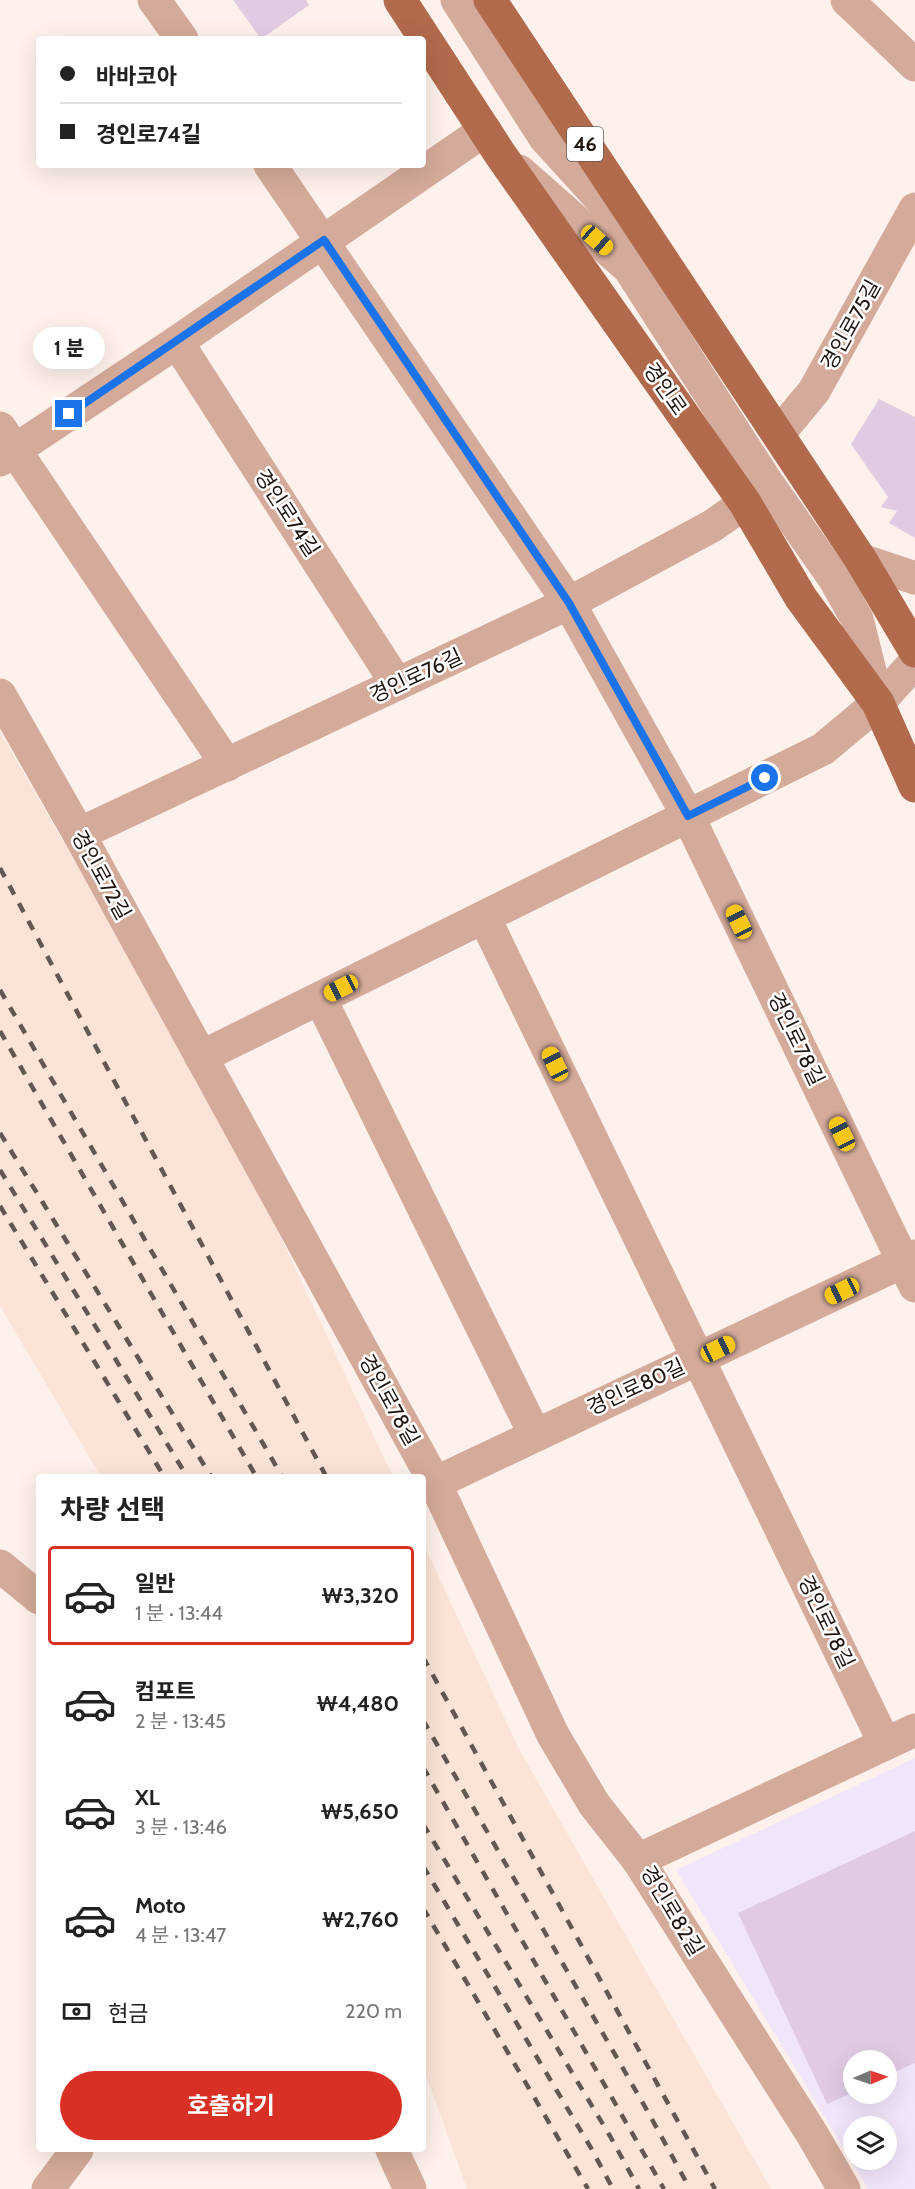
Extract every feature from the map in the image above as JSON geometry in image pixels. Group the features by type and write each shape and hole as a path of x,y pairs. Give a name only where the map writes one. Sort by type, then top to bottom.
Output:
{"main road":[{"name":"경인로","path":"400,0 423,36"},
{"name":"46","path":"490,0 861,560 915,651"},
{"name":"경인로","path":"426,40 492,142 745,503 801,598 878,703 915,786"}],"street":[{"path":"154,0 180,36"},
{"path":"458,0 545,138 680,287"},
{"path":"847,0 915,66"},
{"path":"227,765 5,446 177,342 324,240 492,142 629,268 766,482 834,578 857,619 878,703"},
{"path":"272,168 324,240 569,603"},
{"name":"경인로75길","path":"780,437 785,426 814,391 915,209"},
{"name":"경인로74길","path":"177,342 397,684"},
{"name":"경인로76길","path":"79,834 569,603 712,526 745,503"},
{"path":"861,560 915,578"},
{"name":"경인로78길","path":"569,603 688,816 911,1268"},
{"path":"201,1057 823,749 878,703 915,662"},
{"name":"경인로72길","path":"0,695 201,1057"},
{"name":"경인로78길","path":"484,917 885,1744"},
{"path":"320,998 535,1436"},
{"name":"경인로78길","path":"201,1057 435,1483 553,1735 594,1804 638,1860"},
{"name":"경인로80길","path":"435,1483 698,1359 911,1268"},
{"path":"0,1566 36,1596"},
{"name":"경인로82길","path":"844,2189 812,2134 638,1860 915,1730"},
{"path":"48,2189 76,2152"},
{"path":"393,2152 410,2189"}],"shaded area":[{"path":"0,732 234,1137 392,1474 99,1474 0,1306"},
{"path":"426,1549 518,1747 771,2189 467,2189 426,2075"},
{"path":"915,1758 915,2189 868,2189 857,2170 897,2170 897,2116 843,2116 843,2147 676,1870"}],"building":[{"path":"233,0 306,0 309,5 265,36 259,36"},
{"path":"879,399 915,417 915,538 889,523 897,511 881,507 888,497 851,444"},
{"path":"915,1831 915,2063 897,2071 897,2050 843,2050 843,2097 827,2104 738,1913"}],"railway":[{"path":"0,868 325,1474"},
{"path":"0,990 281,1474"},
{"path":"0,1031 255,1474"},
{"path":"0,1133 210,1474"},
{"path":"0,1170 186,1474"},
{"path":"0,1206 163,1474"},
{"path":"426,1662 715,2189"},
{"path":"426,1725 690,2189"},
{"path":"426,1772 664,2189"},
{"path":"426,1829 610,2136 639,2189"},
{"path":"426,1871 591,2148 613,2189"},
{"path":"426,1913 588,2189"}],"route":[{"path":"69,414 324,240 569,603 688,816 765,778"}]}
